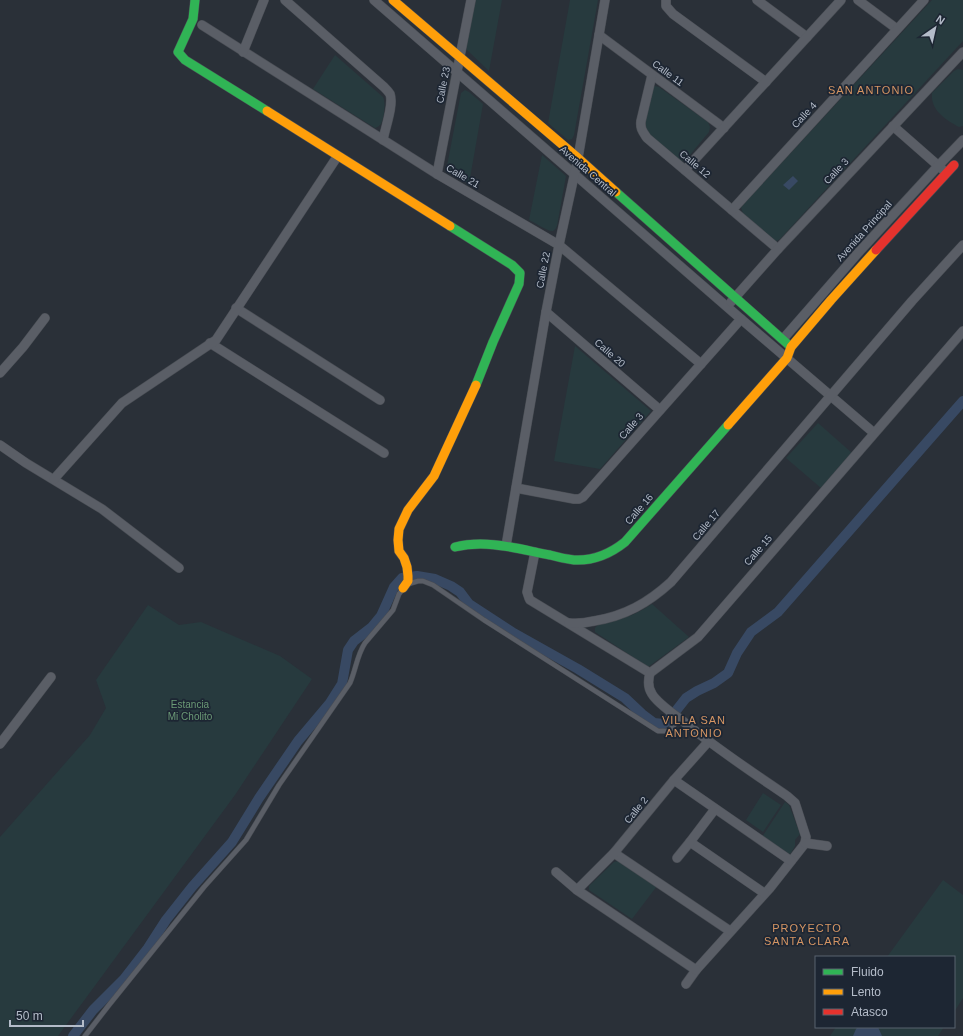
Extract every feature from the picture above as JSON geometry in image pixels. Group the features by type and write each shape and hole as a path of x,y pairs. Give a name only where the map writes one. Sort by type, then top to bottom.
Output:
{"street":[{"path":"195,0 193,19 178,52 185,60 512,266 520,273 519,284 463,415 434,476 408,510 399,529 399,551 406,563 406,581"},
{"path":"243,52 264,0"},
{"path":"285,0 388,91 391,105 382,140"},
{"name":"Avenida Central","path":"374,0 787,358"},
{"name":"Avenida Central","path":"393,0 578,158 791,347"},
{"name":"Calle 23","path":"437,174 470,0"},
{"name":"Calle 22","path":"506,546 546,312 578,158 605,0"},
{"path":"666,0 666,6 673,14 766,82"},
{"path":"757,0 807,37"},
{"path":"685,170 841,0"},
{"path":"858,0 897,30"},
{"name":"Calle 4","path":"732,210 924,0"},
{"name":"Calle 21","path":"202,25 437,174 559,245 701,364"},
{"name":"Calle 11","path":"598,35 724,128"},
{"name":"Calle 3","path":"727,307 778,249 963,52"},
{"name":"Calle 12","path":"652,75 641,121 642,130 647,138 778,249"},
{"path":"893,126 946,173"},
{"name":"Avenida Principal","path":"783,340 858,253 963,140"},
{"path":"54,479 122,403 216,340 337,157"},
{"path":"874,433 787,358 791,347 831,300 954,165"},
{"name":"Calle 17","path":"568,623 583,623 616,616 646,603 665,588 912,301 963,245"},
{"path":"236,308 380,400"},
{"name":"Calle 20","path":"546,312 660,410"},
{"path":"0,373 23,347 45,318"},
{"name":"Calle 3","path":"516,488 579,500 741,319"},
{"name":"Calle 15","path":"650,673 698,637 963,331"},
{"path":"210,343 384,453"},
{"name":"Calle 16","path":"455,547 474,543 506,546 572,560 587,560 606,556 625,542 787,358"},
{"path":"0,445 26,463 102,509 179,568"},
{"path":"535,552 527,592 532,602 650,673 648,681 652,693 660,703 708,742 787,796 794,803 804,831 806,837 805,842 791,861 770,888 730,931 696,970 686,984"},
{"path":"0,744 51,677"},
{"name":"Calle 2","path":"577,890 614,853 674,780 708,742"},
{"path":"674,780 791,861"},
{"path":"677,858 715,809"},
{"path":"690,842 764,893"},
{"path":"805,842 827,846"},
{"path":"614,853 730,931"},
{"path":"556,872 577,890 696,970"}],"lane":[{"path":"85,1036 204,887 246,840 279,784 350,683 361,649 393,610 406,581 428,582 484,620 658,731 669,731 676,716"}],"green space":[{"path":"474,0 502,0 489,71 466,49"},
{"path":"570,0 598,0 574,135 572,139 568,140 548,123"},
{"path":"932,0 963,0 963,41 780,239 777,241 774,240 743,214 741,207"},
{"path":"335,55 383,97 384,114 381,124 378,127 375,128 313,89"},
{"path":"958,69 963,70 963,126 959,127 940,114 932,99 932,93 954,71"},
{"path":"653,87 659,87 708,122 710,127 709,132 689,156 682,161 680,161 646,133 643,126"},
{"path":"465,90 483,104 469,184 446,171 461,93"},
{"path":"542,155 566,176 557,226 553,231 529,220"},
{"path":"575,346 651,411 600,469 554,461"},
{"path":"818,423 852,453 821,488 786,458"},
{"path":"652,604 689,637 648,667 595,632 595,628 602,623 632,615"},
{"name":"Estancia Mi Cholito","path":"148,605 179,625 201,622 280,656 312,679 235,795 58,1036 0,1036 0,837 90,735 106,708 96,680"},
{"path":"763,793 781,805 763,832 746,820"},
{"path":"785,802 789,805 800,834 795,840 795,846 789,854 762,837"},
{"path":"618,861 657,886 632,919 589,890 589,886 614,862"},
{"path":"943,880 963,895 963,998 955,1010 955,956 888,956"},
{"path":"835,1028 943,1028 938,1036 830,1036"}],"water":[{"path":"793,176 798,181 789,190 783,185"},
{"path":"878,1028 882,1036 853,1036 856,1029"}],"waterway":[{"path":"73,1036 93,1010 124,979 148,948 166,920 192,887 232,842 259,798 298,741 330,703 342,684 348,650 354,641 372,627 381,616 394,587 402,578 417,576 435,579 451,586 460,592 469,604 512,632 578,669 625,698 654,723 663,724 668,721 686,698 714,683 728,673 737,653 751,632 778,612 963,401"}],"traffic: fast":[{"path":"195,0 193,19 178,52 185,60 267,111"},
{"path":"616,192 791,347"},
{"path":"450,226 512,265 520,273 519,284 493,342 476,385"},
{"path":"455,547 491,544 574,560 601,556 625,542 728,425"}],"traffic: slow":[{"path":"393,0 616,192"},
{"path":"267,111 450,226"},
{"path":"728,425 787,358 791,347 876,250"},
{"path":"403,588 408,581 408,576 404,558 399,551 399,529 408,510 434,476 476,385"}],"traffic: jam":[{"path":"876,250 954,165"}],"district":[{"name":"SAN ANTONIO","path":"871,90"},
{"name":"VILLA SAN ANTONIO","path":"694,726"},
{"name":"PROYECTO SANTA CLARA","path":"807,934"}]}
